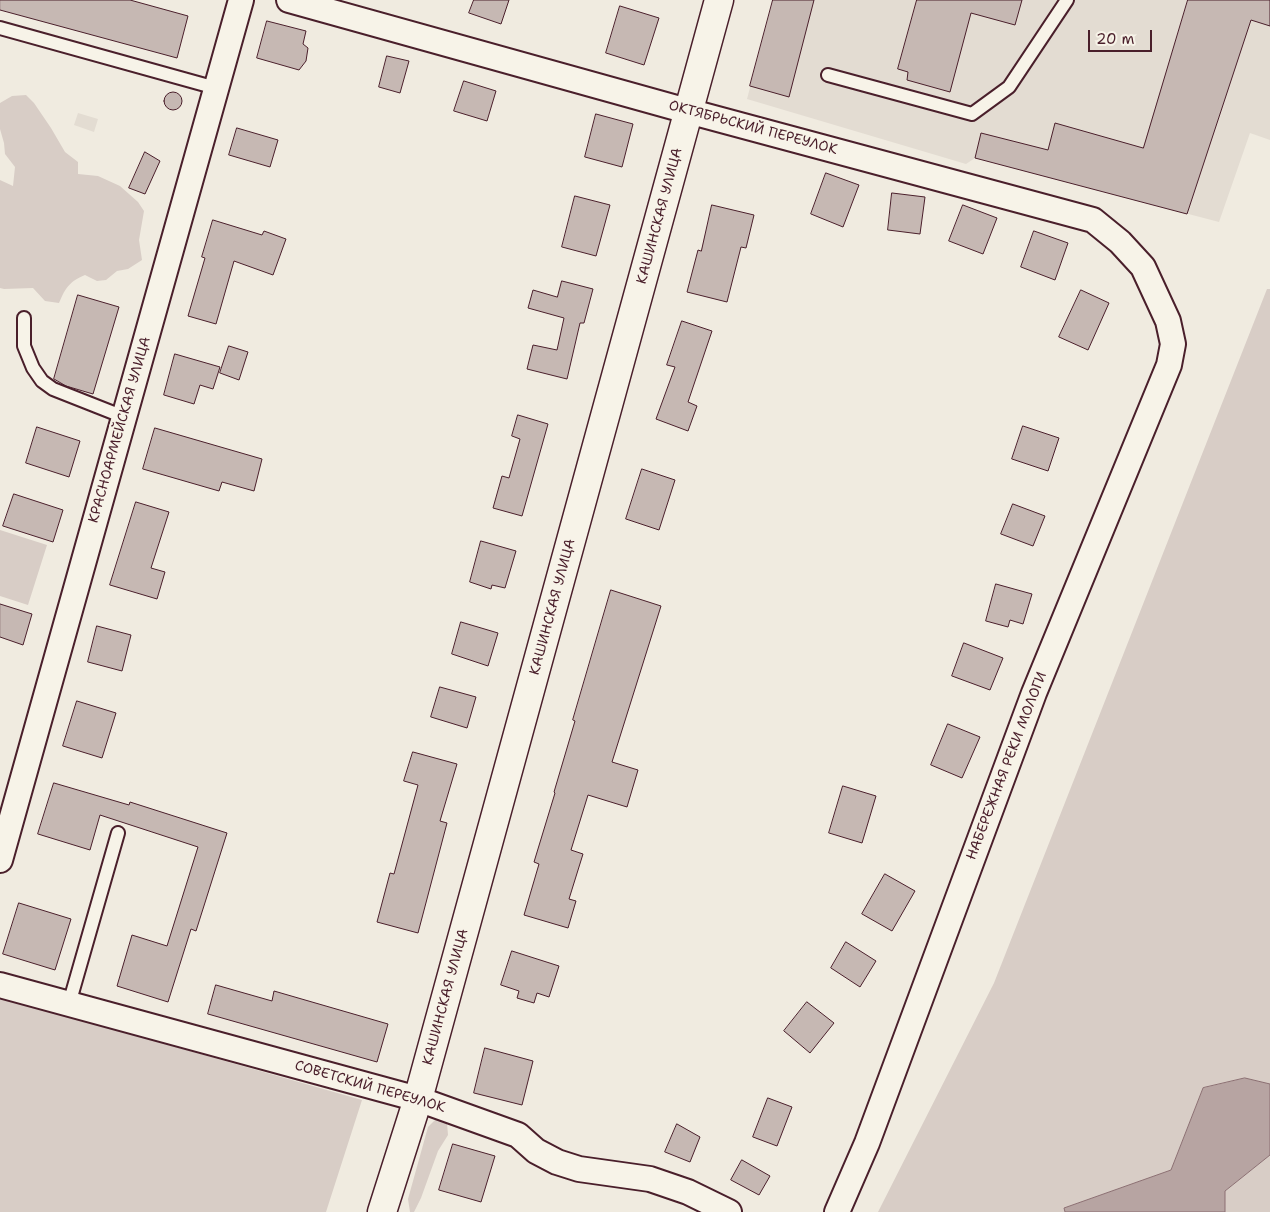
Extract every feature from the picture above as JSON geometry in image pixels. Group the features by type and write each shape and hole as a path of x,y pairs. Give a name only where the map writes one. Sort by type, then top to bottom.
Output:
{"main road":[{"name":"КАШИНСКАЯ УЛИЦА","path":"382,1212 418,1100 719,0"}],"street":[{"name":"КРАСНОАРМЕЙСКАЯ УЛИЦА","path":"0,860 241,0"},
{"name":"ОКТЯБРЬСКИЙ ПЕРЕУЛОК","path":"289,0 688,111 1093,220 1120,242 1143,267 1168,321"},
{"name":"НАБЕРЕЖНАЯ РЕКИ МОЛОГИ","path":"837,1212 867,1143 1034,693 1169,365 1174,344 1168,321"},
{"name":"СОВЕТСКИЙ ПЕРЕУЛОК","path":"0,985 418,1100 518,1135 536,1151 558,1162 579,1169 650,1179 688,1192 729,1212"}],"lane":[{"path":"828,75 972,114 1009,87 1068,0"},
{"path":"0,28 216,88"},
{"path":"24,318 24,346 33,368 42,381 53,389 124,417"},
{"path":"69,1004 118,833"}],"shaded area":[{"path":"773,0 1270,0 1270,140 1250,133 1219,222 975,158 966,164 747,99"},
{"path":"26,95 34,103 65,152 78,162 78,174 98,176 120,186 138,202 144,211 139,240 142,260 128,269 117,271 106,280 97,281 85,275 69,286 59,303 45,301 33,288 0,288 0,180 13,186 15,167 5,154 0,129 0,103 12,96"},
{"path":"78,113 98,119 94,132 74,125"},
{"path":"1267,289 1270,289 1270,1084 1245,1078 1203,1088 1171,1170 1064,1208 1065,1212 878,1212 994,983"},
{"path":"0,530 47,545 28,605 0,596"},
{"path":"0,997 362,1100 326,1212 0,1212"},
{"path":"1245,1078 1270,1084 1270,1155 1225,1191 1225,1212 1065,1212 1064,1208 1171,1170 1203,1088"},
{"path":"440,1118 447,1123 448,1135 438,1151 421,1198 414,1212 410,1212 408,1199 428,1127 436,1119"},
{"path":"1270,1155 1270,1212 1225,1212 1225,1191"}],"building":[{"path":"0,0 130,0 188,16 177,58 0,10"},
{"path":"474,0 509,0 501,24 469,13"},
{"path":"773,0 814,0 789,97 750,86"},
{"path":"917,0 1022,0 1015,25 971,13 950,92 907,80 908,72 898,69"},
{"path":"1188,0 1270,0 1270,26 1251,20 1187,214 975,158 981,133 1048,150 1055,123 1143,148"},
{"path":"620,6 659,18 644,65 606,53"},
{"path":"267,21 306,31 303,44 308,48 306,61 299,70 257,58"},
{"path":"387,56 409,61 400,93 379,87"},
{"path":"464,81 496,91 487,121 454,111"},
{"path":"169,92 177,92 182,97 180,108 169,110 164,105 164,97"},
{"path":"596,114 633,124 622,167 585,157"},
{"path":"237,128 278,140 270,167 229,155"},
{"path":"145,152 160,161 145,194 129,188"},
{"path":"826,173 859,185 843,227 811,214"},
{"path":"892,193 925,197 920,234 888,230"},
{"path":"575,196 610,205 596,256 562,247"},
{"path":"712,205 754,215 746,248 741,247 727,302 687,292 698,250 701,251"},
{"path":"963,205 997,218 983,254 949,241"},
{"path":"213,220 262,235 264,231 286,239 273,275 234,261 216,324 188,316 205,258 202,257"},
{"path":"1034,231 1068,243 1055,280 1021,267"},
{"path":"562,281 593,289 584,323 580,323 567,379 527,369 533,345 557,350 564,318 528,308 533,290 557,297"},
{"path":"1081,290 1109,303 1088,350 1059,337"},
{"path":"78,295 119,307 93,394 66,386 54,379"},
{"path":"682,321 712,331 688,402 697,406 688,431 656,419 675,367 667,365"},
{"path":"229,346 248,352 239,380 220,373"},
{"path":"175,354 220,367 213,389 200,385 194,404 164,395"},
{"path":"518,415 548,424 522,516 493,508 502,476 509,478 520,439 512,436"},
{"path":"1023,426 1059,438 1048,471 1012,459"},
{"path":"37,427 80,441 69,477 26,463"},
{"path":"155,428 262,459 254,491 222,482 219,491 143,469"},
{"path":"642,469 675,480 659,530 626,519"},
{"path":"14,494 63,510 53,542 3,526"},
{"path":"136,502 169,512 151,568 165,572 157,599 110,585"},
{"path":"1013,504 1045,516 1033,546 1001,534"},
{"path":"481,541 516,551 505,588 492,585 491,589 470,582"},
{"path":"996,584 1032,594 1023,624 1010,620 1008,627 986,621"},
{"path":"611,590 661,606 612,762 638,770 627,807 588,795 571,850 583,854 569,899 576,901 568,928 524,915 539,864 534,862"},
{"path":"0,604 32,614 23,645 0,637"},
{"path":"461,622 498,633 488,666 452,654"},
{"path":"97,626 131,635 122,671 88,662"},
{"path":"964,643 1003,658 990,690 952,676"},
{"path":"440,687 476,697 467,728 431,717"},
{"path":"77,701 116,713 102,758 63,746"},
{"path":"948,724 980,737 962,778 931,765"},
{"path":"413,752 457,764 440,821 447,823 418,933 377,922 390,873 394,874 418,785 404,781"},
{"path":"54,783 129,805 130,802 227,833 196,931 191,929 168,1002 117,986 132,935 167,946 198,847 100,815 90,850 38,834"},
{"path":"843,786 876,796 862,843 829,833"},
{"path":"885,874 915,891 892,931 862,914"},
{"path":"19,903 71,919 55,970 3,954"},
{"path":"846,942 876,961 860,987 831,968"},
{"path":"512,951 559,966 549,997 537,993 534,1003 517,998 519,991 501,985"},
{"path":"216,985 272,1001 274,991 388,1024 377,1062 208,1014"},
{"path":"807,1002 834,1023 810,1053 784,1031"},
{"path":"485,1048 533,1061 522,1105 474,1093"},
{"path":"768,1098 792,1107 777,1146 753,1137"},
{"path":"677,1124 700,1137 690,1162 665,1152"},
{"path":"453,1144 495,1156 481,1202 439,1190"},
{"path":"742,1160 770,1176 759,1195 731,1180"}]}
